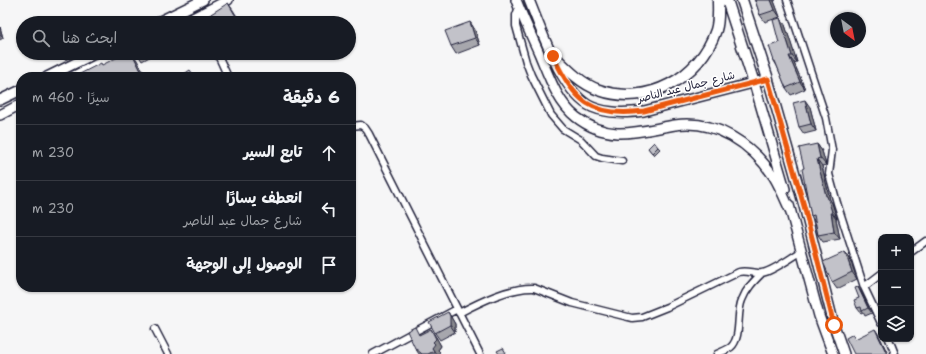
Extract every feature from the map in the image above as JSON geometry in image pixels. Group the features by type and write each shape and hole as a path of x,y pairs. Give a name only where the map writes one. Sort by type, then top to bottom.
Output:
{"highway":[{"path":"553,56 571,73 597,90 623,95 636,95 665,87 678,80 696,64 711,42 716,30 718,0"},
{"path":"727,0 754,83"},
{"path":"742,0 768,79"}],"main road":[{"path":"170,16 203,0"},
{"path":"204,16 228,0"},
{"name":"شارع جمال عبد الناصر","path":"529,0 553,56 572,91 591,106 603,110 630,113 644,111 768,79"},
{"path":"517,4 549,77 562,101 576,118 596,128 620,134 690,124 725,132 745,144 769,170 790,210"},
{"path":"57,72 82,60"},
{"path":"83,72 106,60"},
{"path":"768,79 804,206 834,325 844,354"},
{"path":"754,83 819,316 831,353"},
{"path":"0,100 16,92"},
{"path":"0,115 16,107"}],"street":[{"path":"787,0 826,118 832,150 829,174 864,286 878,316"},
{"path":"517,4 516,26 526,62 551,114 563,129 581,140 596,156 622,161"},
{"path":"220,60 226,72"},
{"path":"356,126 361,125 369,134 480,354"},
{"path":"914,250 926,241"},
{"path":"717,354 730,347 736,339 741,300 746,292 762,273 802,251"},
{"path":"373,354 479,302 505,293 528,288 534,288 572,303 632,318 642,317 739,272 762,273"},
{"path":"864,286 878,276"},
{"path":"155,329 168,354"},
{"path":"889,342 895,354"}],"building":[{"path":"755,0 771,0 775,10 760,15"},
{"path":"228,3 236,16 212,16 211,14"},
{"path":"780,18 792,56 789,56 800,82 786,88 769,46 779,43 773,20"},
{"path":"470,22 475,38 451,46 445,31"},
{"path":"112,60 136,60 142,72 84,72 101,63 102,65"},
{"path":"805,100 811,124 799,127 793,103"},
{"path":"654,142 658,147 652,153 648,148"},
{"path":"817,144 820,158 817,159 826,196 832,212 834,232 818,235 814,215 811,216 802,169 804,168 799,148"},
{"path":"845,252 852,272 832,282 823,262"},
{"path":"858,287 868,308 862,311 861,307 857,308 854,300 859,298 855,288"},
{"path":"448,312 450,316 450,325 435,333 429,322"},
{"path":"415,327 419,335 431,329 436,339 433,342 435,344 432,348 434,351 428,354 422,354 415,348 407,331"},
{"path":"875,329 878,335 878,342 881,342 887,354 854,354 846,338 853,334 855,339"},
{"path":"503,348 506,353 499,354 497,351"}],"route":[{"path":"553,56 572,91 583,101 591,106 603,110 617,112 630,113 644,111 768,79 804,206 834,325"}]}
